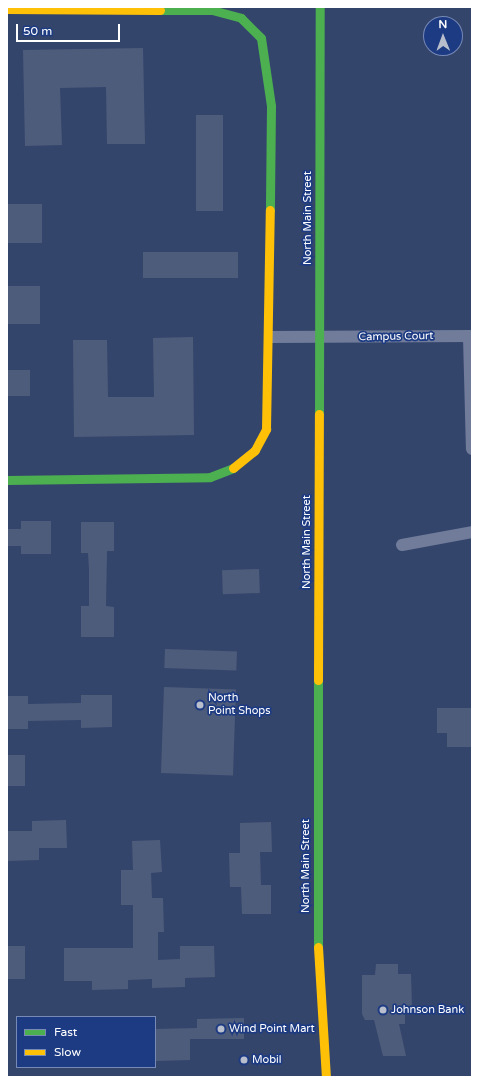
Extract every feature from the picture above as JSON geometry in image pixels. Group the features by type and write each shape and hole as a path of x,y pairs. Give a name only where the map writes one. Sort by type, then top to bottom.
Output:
{"main road":[{"name":"North Main Street","path":"320,7 317,929 326,1077"},
{"path":"7,9 212,10 241,18 261,38 268,69 270,106 270,336 266,429 255,450 233,468 210,477 7,480"}],"street":[{"name":"Campus Court","path":"270,336 319,338 471,336"},
{"path":"471,336 472,449"},
{"path":"402,545 472,532"}],"building":[{"path":"143,48 145,144 107,144 106,87 60,88 62,145 25,146 23,50"},
{"path":"196,115 223,115 223,211 196,211"},
{"path":"7,204 42,204 42,243 7,243"},
{"path":"143,252 238,252 238,278 143,278"},
{"path":"7,286 40,286 40,324 7,324"},
{"path":"193,337 194,435 74,437 73,340 107,340 108,397 154,397 153,338"},
{"path":"7,370 30,370 30,396 7,396"},
{"path":"21,521 51,521 51,554 21,554 21,546 7,546 7,529 21,529"},
{"path":"81,522 114,522 114,551 107,551 106,606 114,607 114,637 81,637 81,606 89,606 89,569 88,553 81,553"},
{"path":"259,569 260,593 223,594 222,570"},
{"path":"165,649 237,652 236,671 164,668"},
{"name":"North Point Shops","path":"164,687 236,690 233,775 161,773"},
{"path":"81,695 112,695 112,727 81,728 81,720 28,721 28,729 7,729 7,696 28,696 28,704 81,703"},
{"path":"437,708 472,708 472,747 447,747 447,733 437,733"},
{"path":"7,755 25,755 25,786 7,786"},
{"path":"66,820 67,848 39,848 39,860 7,861 7,831 32,831 32,821"},
{"path":"271,822 272,852 260,852 261,885 271,885 271,914 242,914 241,887 230,887 229,853 240,853 240,823"},
{"path":"160,840 162,872 151,873 152,898 163,898 164,932 158,932 158,960 180,959 180,946 214,946 215,977 185,978 185,987 152,988 152,979 128,980 128,989 92,990 92,981 64,981 64,948 133,948 133,905 121,905 121,870 133,870 132,841"},
{"path":"7,946 25,946 25,979 7,979"},
{"name":"Johnson Bank","path":"376,964 398,964 398,974 411,974 412,1007 405,1007 405,1024 399,1024 406,1056 383,1056 374,1020 365,1020 362,1014 362,975 375,975"},
{"path":"244,1018 244,1039 190,1039 190,1060 156,1061 156,1029 197,1028 197,1019"}],"traffic: fast":[{"path":"319,414 320,7"},
{"path":"160,10 212,10 241,18 261,38 271,106 270,210"},
{"path":"7,480 210,477 233,468"},
{"path":"318,680 318,947"}],"traffic: slow":[{"path":"7,9 160,10"},
{"path":"233,468 255,450 266,429 270,210"},
{"path":"318,680 319,414"},
{"path":"318,947 326,1077"}],"place":[{"name":"North Point Shops","path":"200,705"},
{"name":"Johnson Bank","path":"383,1010"},
{"name":"Wind Point Mart","path":"221,1029"},
{"name":"Mobil","path":"244,1060"}]}
